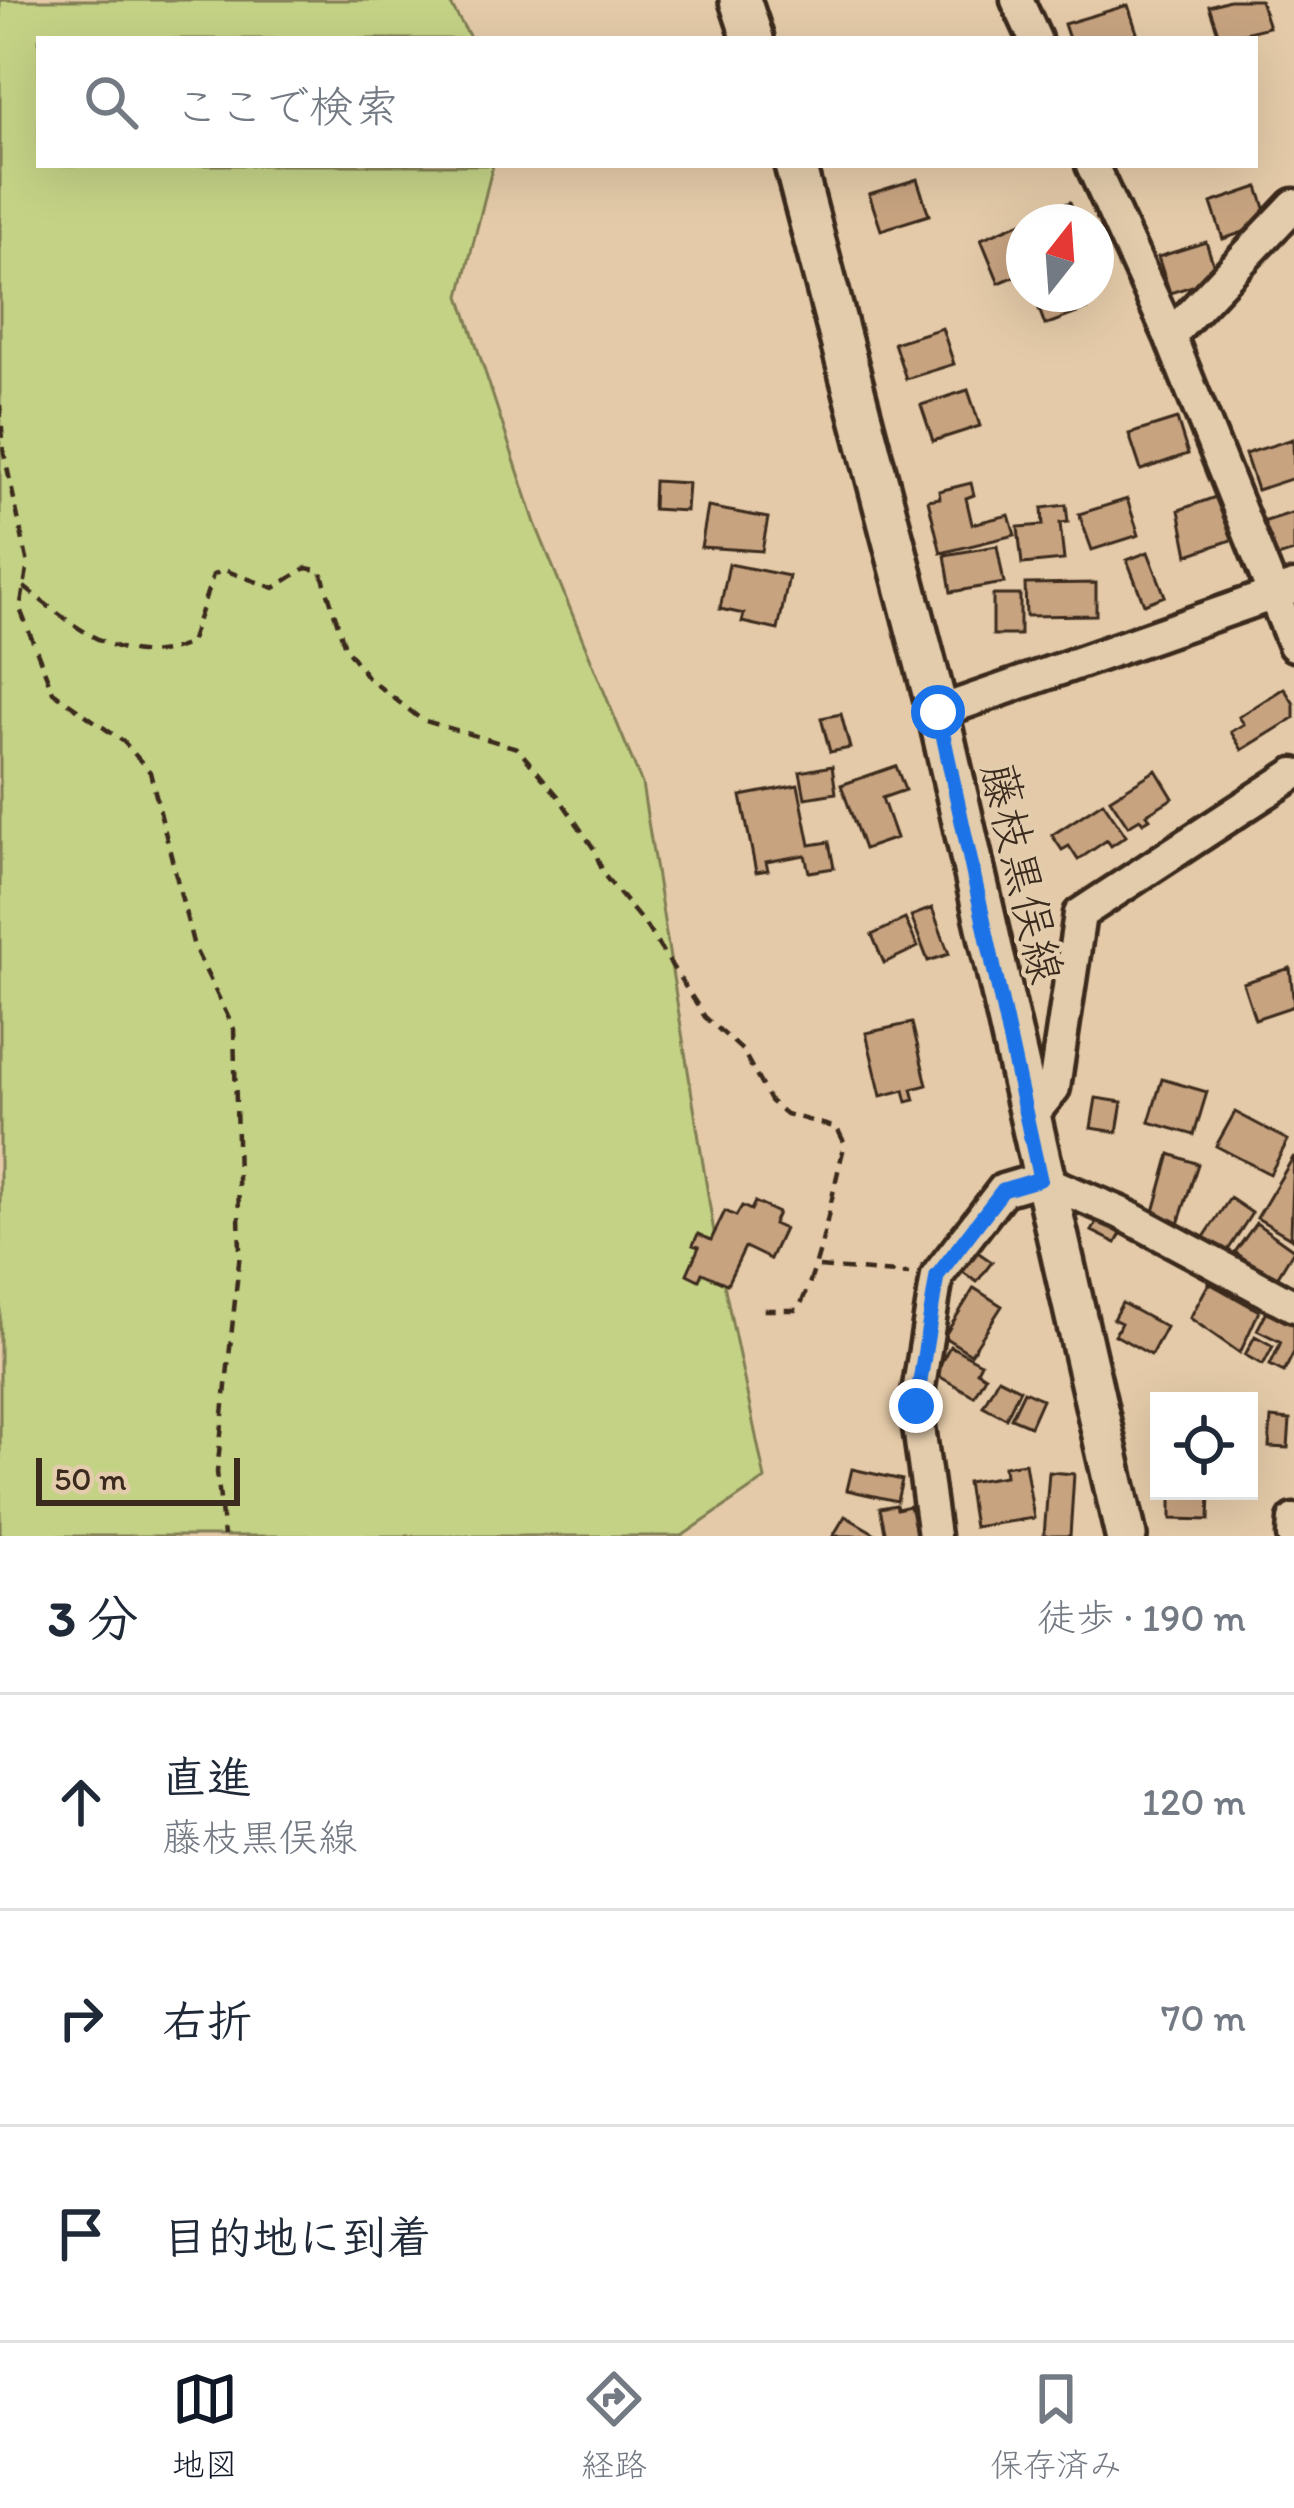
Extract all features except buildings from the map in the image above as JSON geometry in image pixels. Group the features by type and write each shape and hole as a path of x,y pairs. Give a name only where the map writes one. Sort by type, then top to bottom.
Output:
{"main road":[{"path":"740,0 753,36"},
{"name":"藤枝黒俣線","path":"796,168 938,712 1040,1179 1126,1536"}],"street":[{"path":"1017,0 1034,36"},
{"path":"1093,168 1284,590 1294,645"},
{"path":"1170,336 1291,219"},
{"path":"938,712 1284,590"},
{"path":"1028,1120 1054,1088 1079,914 1294,774"},
{"path":"934,1536 916,1406 937,1276 1003,1190 1040,1179 1121,1213 1294,1306"},
{"path":"1292,1536 1294,1520"}],"path":[{"path":"0,405 4,453 28,564 20,609 52,692 124,742 150,772 194,947 233,1029 240,1252 217,1472 224,1536"},
{"path":"24,587 100,642 160,657 190,643 213,575 224,570 274,588 306,568 321,571 345,647 368,678 422,720 517,748 559,796 594,849 604,875 646,926 705,1018 742,1052 770,1101 786,1114 837,1128 845,1144 827,1208 819,1267 798,1310 760,1310"},
{"path":"819,1267 937,1276"}],"green space":[{"path":"0,0 448,0 469,36 36,36 36,168 492,168 460,296 535,523 642,784 717,1251 765,1479 682,1536 0,1536"}],"route":[{"path":"916,1406 937,1276 1003,1190 1040,1179 938,712"}]}
